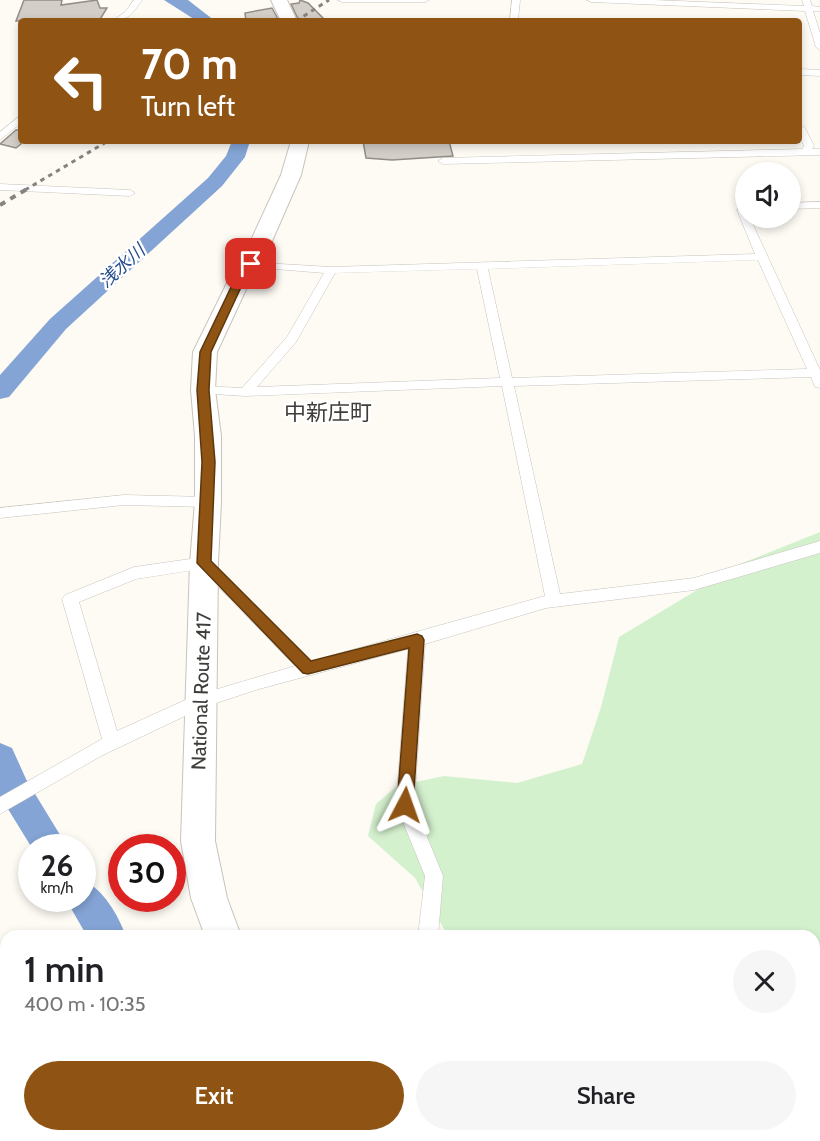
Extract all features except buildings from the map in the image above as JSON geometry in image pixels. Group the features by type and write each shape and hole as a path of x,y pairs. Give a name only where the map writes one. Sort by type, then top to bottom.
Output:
{"highway":[{"path":"279,0 288,18"},
{"name":"National Route 417","path":"221,930 209,898 198,842 204,563 208,502 208,436 203,390 205,352 238,283 251,264 291,175 299,144"}],"street":[{"path":"342,0 425,0"},
{"path":"514,18 516,0"},
{"path":"591,0 808,5 820,9"},
{"path":"121,18 128,14 137,2"},
{"path":"808,5 820,47"},
{"path":"802,72 820,73"},
{"path":"0,137 18,121"},
{"path":"802,132 809,146 805,152"},
{"path":"443,161 820,152"},
{"path":"0,186 130,193"},
{"path":"801,206 820,205"},
{"path":"203,390 245,392 507,382 818,379 749,228"},
{"path":"251,264 332,270 762,257"},
{"path":"482,265 554,602"},
{"path":"245,392 292,339 332,270"},
{"path":"0,513 124,500 208,502"},
{"path":"0,807 95,751 200,701 308,668 554,602 694,584 820,547"},
{"path":"112,743 70,599 134,573 204,563 308,668"},
{"path":"417,640 405,805 434,876 429,930"}],"green space":[{"path":"820,532 820,930 445,930 415,878 368,836 376,804 397,786 444,776 517,783 582,764 601,707 619,637 740,564"}],"waterway":[{"name":"浅水川","path":"172,0 182,3 203,18"},
{"name":"浅水川","path":"0,391 58,324 215,182 235,157 240,144"},
{"name":"浅水川","path":"0,758 14,790 42,834"},
{"name":"浅水川","path":"92,912 104,930"}],"railway":[{"path":"301,18 329,0"},
{"path":"25,190 103,144"},
{"path":"0,205 27,189"}],"district":[{"name":"中新庄町","path":"328,412"}],"route":[{"path":"251,264 238,283 205,352 203,390 208,436 206,455 208,502 205,520 207,533 204,563 308,668 417,640 405,805"}]}
